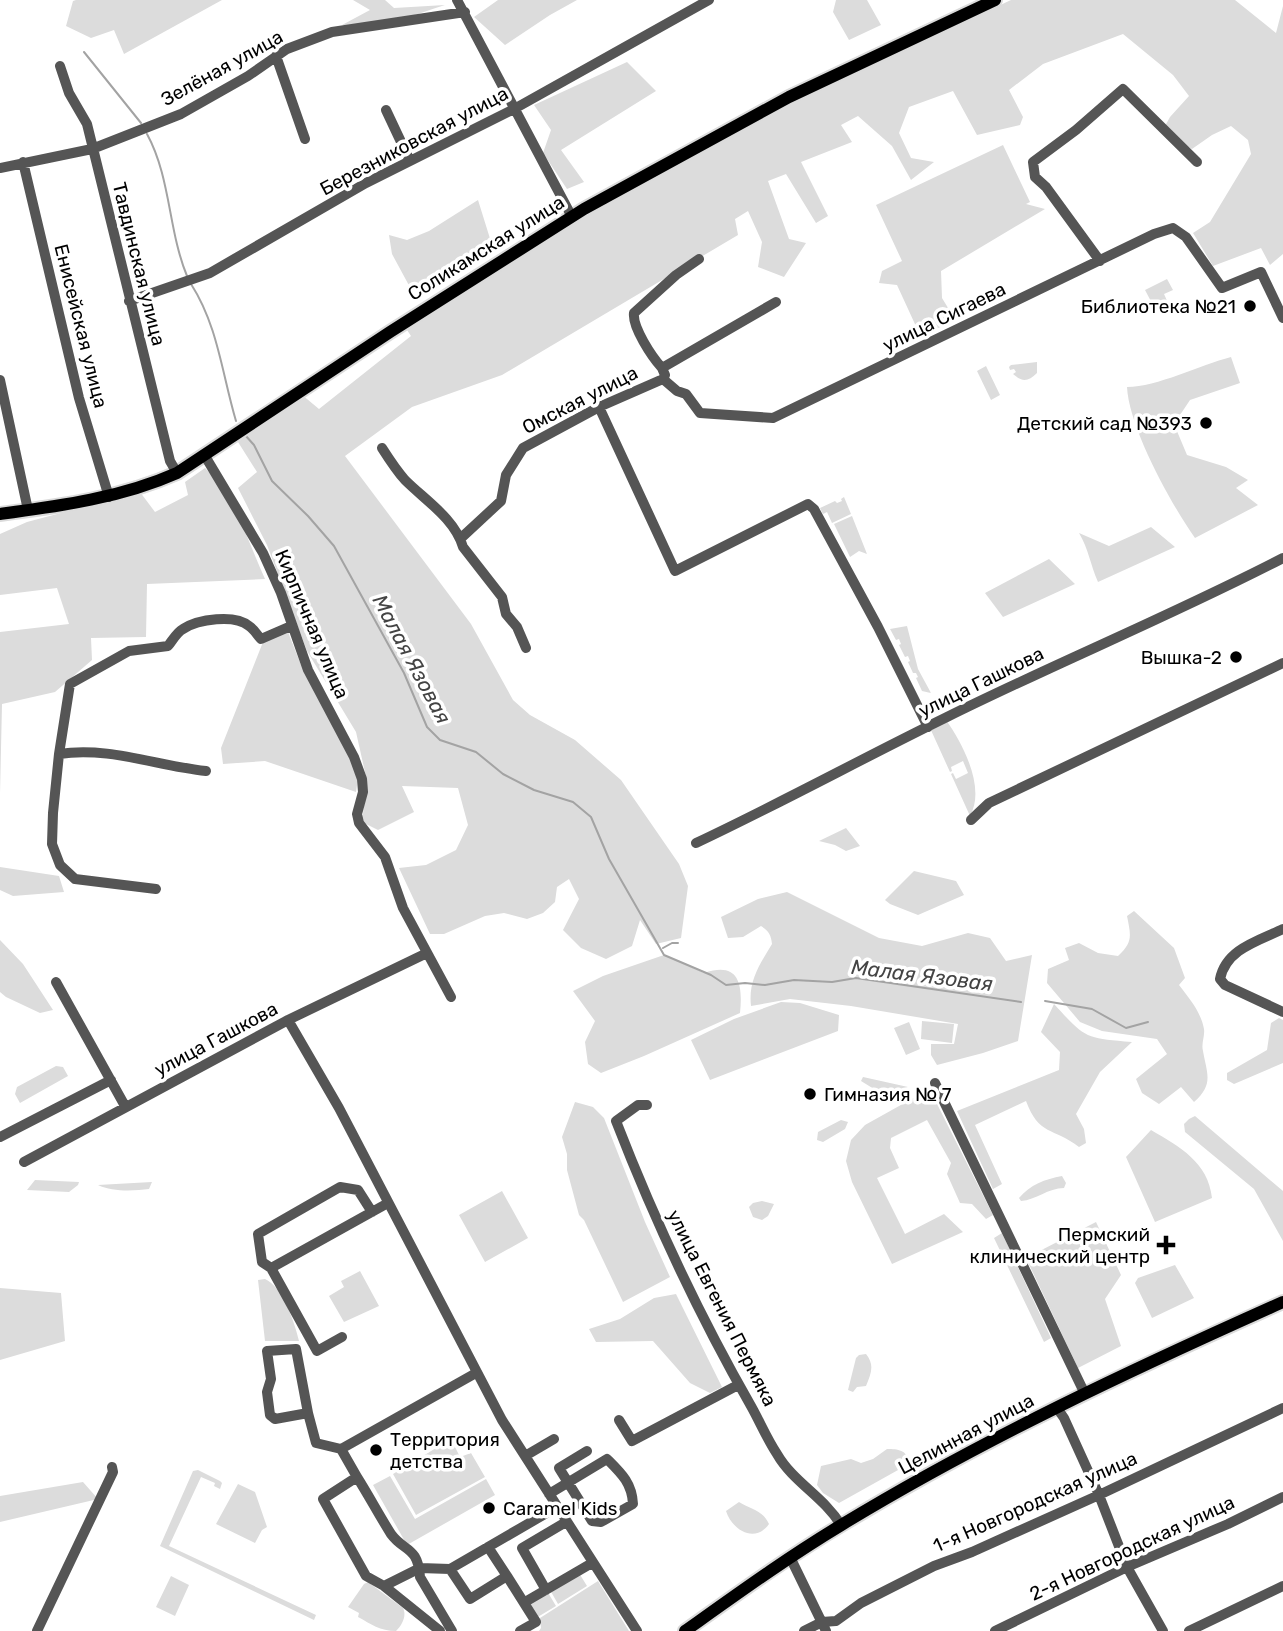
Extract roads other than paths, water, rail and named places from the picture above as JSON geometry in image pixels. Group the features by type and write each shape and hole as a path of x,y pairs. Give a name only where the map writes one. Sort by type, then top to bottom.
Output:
{"main road":[{"name":"Соликамская улица","path":"0,514 109,497 148,486 177,473 572,217 789,97 995,0"},
{"name":"Целинная улица","path":"685,1631 790,1557 962,1457 1168,1353 1283,1302"}],"street":[{"path":"457,0 572,217"},
{"name":"Березниковская улица","path":"129,301 211,273 366,183 514,108 709,0"},
{"name":"Зелёная улица","path":"0,168 92,149 181,114 248,76 287,49 332,32 465,12"},
{"path":"276,56 305,139"},
{"name":"Тавдинская улица","path":"60,66 69,93 88,124 129,301 170,461 177,473"},
{"path":"1100,261 1046,187 1035,177 1033,162 1076,130 1123,89 1197,162"},
{"path":"386,110 410,161"},
{"name":"Енисейская улица","path":"23,162 79,398 109,497"},
{"name":"улица Сигаева","path":"699,259 676,275 634,313 633,321 662,374 677,391 686,394 700,413 773,418 1154,234 1173,228 1186,237 1222,288 1261,272 1283,318"},
{"name":"Омская улица","path":"460,539 501,500 506,475 523,448 662,374 776,302"},
{"path":"0,380 28,510"},
{"path":"599,407 675,571 808,504 814,509 928,727"},
{"path":"382,448 402,477 450,523 463,547 502,597 506,614 517,627 526,648"},
{"name":"Кирпичная улица","path":"205,456 263,554 281,593 308,670 354,757 362,779 363,792 357,814 362,830 385,857 403,908 427,953"},
{"name":"улица Гашкова","path":"696,843 928,727 1283,558"},
{"path":"156,889 75,879 60,865 52,844 59,754 70,684 129,651 168,646 182,629 199,623 238,620 249,625 261,639 291,626"},
{"path":"971,820 989,803 1283,663"},
{"path":"59,754 78,751 206,771"},
{"path":"1283,929 1235,952 1227,960 1220,979 1225,985 1283,1012"},
{"path":"427,953 452,997"},
{"name":"улица Гашкова","path":"24,1162 288,1020 427,953"},
{"path":"56,982 125,1106"},
{"path":"288,1020 339,1108 476,1373 566,1522 637,1631"},
{"path":"0,1137 111,1080"},
{"path":"935,1083 1085,1394"},
{"name":"улица Евгения Пермяка","path":"647,1105 638,1105 616,1121 644,1191 738,1385 784,1464 791,1474 833,1512 841,1525"},
{"path":"342,1337 317,1351 271,1268 262,1262 257,1234 341,1187 359,1190 372,1212"},
{"path":"271,1268 388,1203"},
{"path":"308,1413 275,1419 270,1415 267,1392 271,1380 267,1351 296,1349 316,1443 341,1449 476,1373"},
{"path":"619,1420 632,1441 738,1385"},
{"path":"1057,1408 1099,1495 1127,1567 1164,1631"},
{"name":"1-я Новгородская улица","path":"804,1631 824,1627 861,1603 934,1566 972,1552 1099,1495 1283,1408"},
{"path":"525,1456 554,1439"},
{"path":"341,1449 394,1538 411,1549 421,1577 452,1631"},
{"path":"549,1494 567,1483 607,1459 632,1489 633,1504 597,1523 592,1521 567,1483 559,1468 587,1451"},
{"path":"37,1631 82,1540 113,1472 112,1467"},
{"path":"357,1477 323,1499 366,1576 384,1586 440,1631"},
{"name":"2-я Новгородская улица","path":"995,1631 1127,1567 1228,1524 1283,1497"},
{"path":"384,1586 420,1568 450,1569 557,1507"},
{"path":"546,1590 522,1548 566,1522"},
{"path":"488,1547 536,1622 520,1631"},
{"path":"790,1557 824,1627"},
{"path":"525,1602 592,1563"},
{"path":"450,1569 470,1599 507,1576"},
{"path":"1189,1631 1283,1586"}],"waterway":[{"path":"84,52 141,123"},
{"name":"Малая Язовая","path":"147,134 161,168 176,241 187,276"},
{"name":"Малая Язовая","path":"191,284 213,333 236,421"},
{"name":"Малая Язовая","path":"245,435 254,445 272,481 334,546 404,673 427,727 440,740 476,752 503,774 534,790 573,802 591,817 609,859 664,955 711,975 726,985 765,985 794,980 832,982 856,978 1021,1002"},
{"name":"Малая Язовая","path":"663,948 678,943"},
{"path":"1045,1001 1092,1009 1126,1028 1148,1022"}],"place":[{"name":"Библиотека №21","path":"1250,306"},
{"name":"Детский сад №393","path":"1206,423"},
{"name":"Вышка-2","path":"1236,657"},
{"name":"Гимназия № 7","path":"810,1094"},
{"name":"Пермский клинический центр","path":"1166,1245"},
{"name":"Территория детства","path":"376,1450"},
{"name":"Caramel Kids","path":"489,1508"}]}
